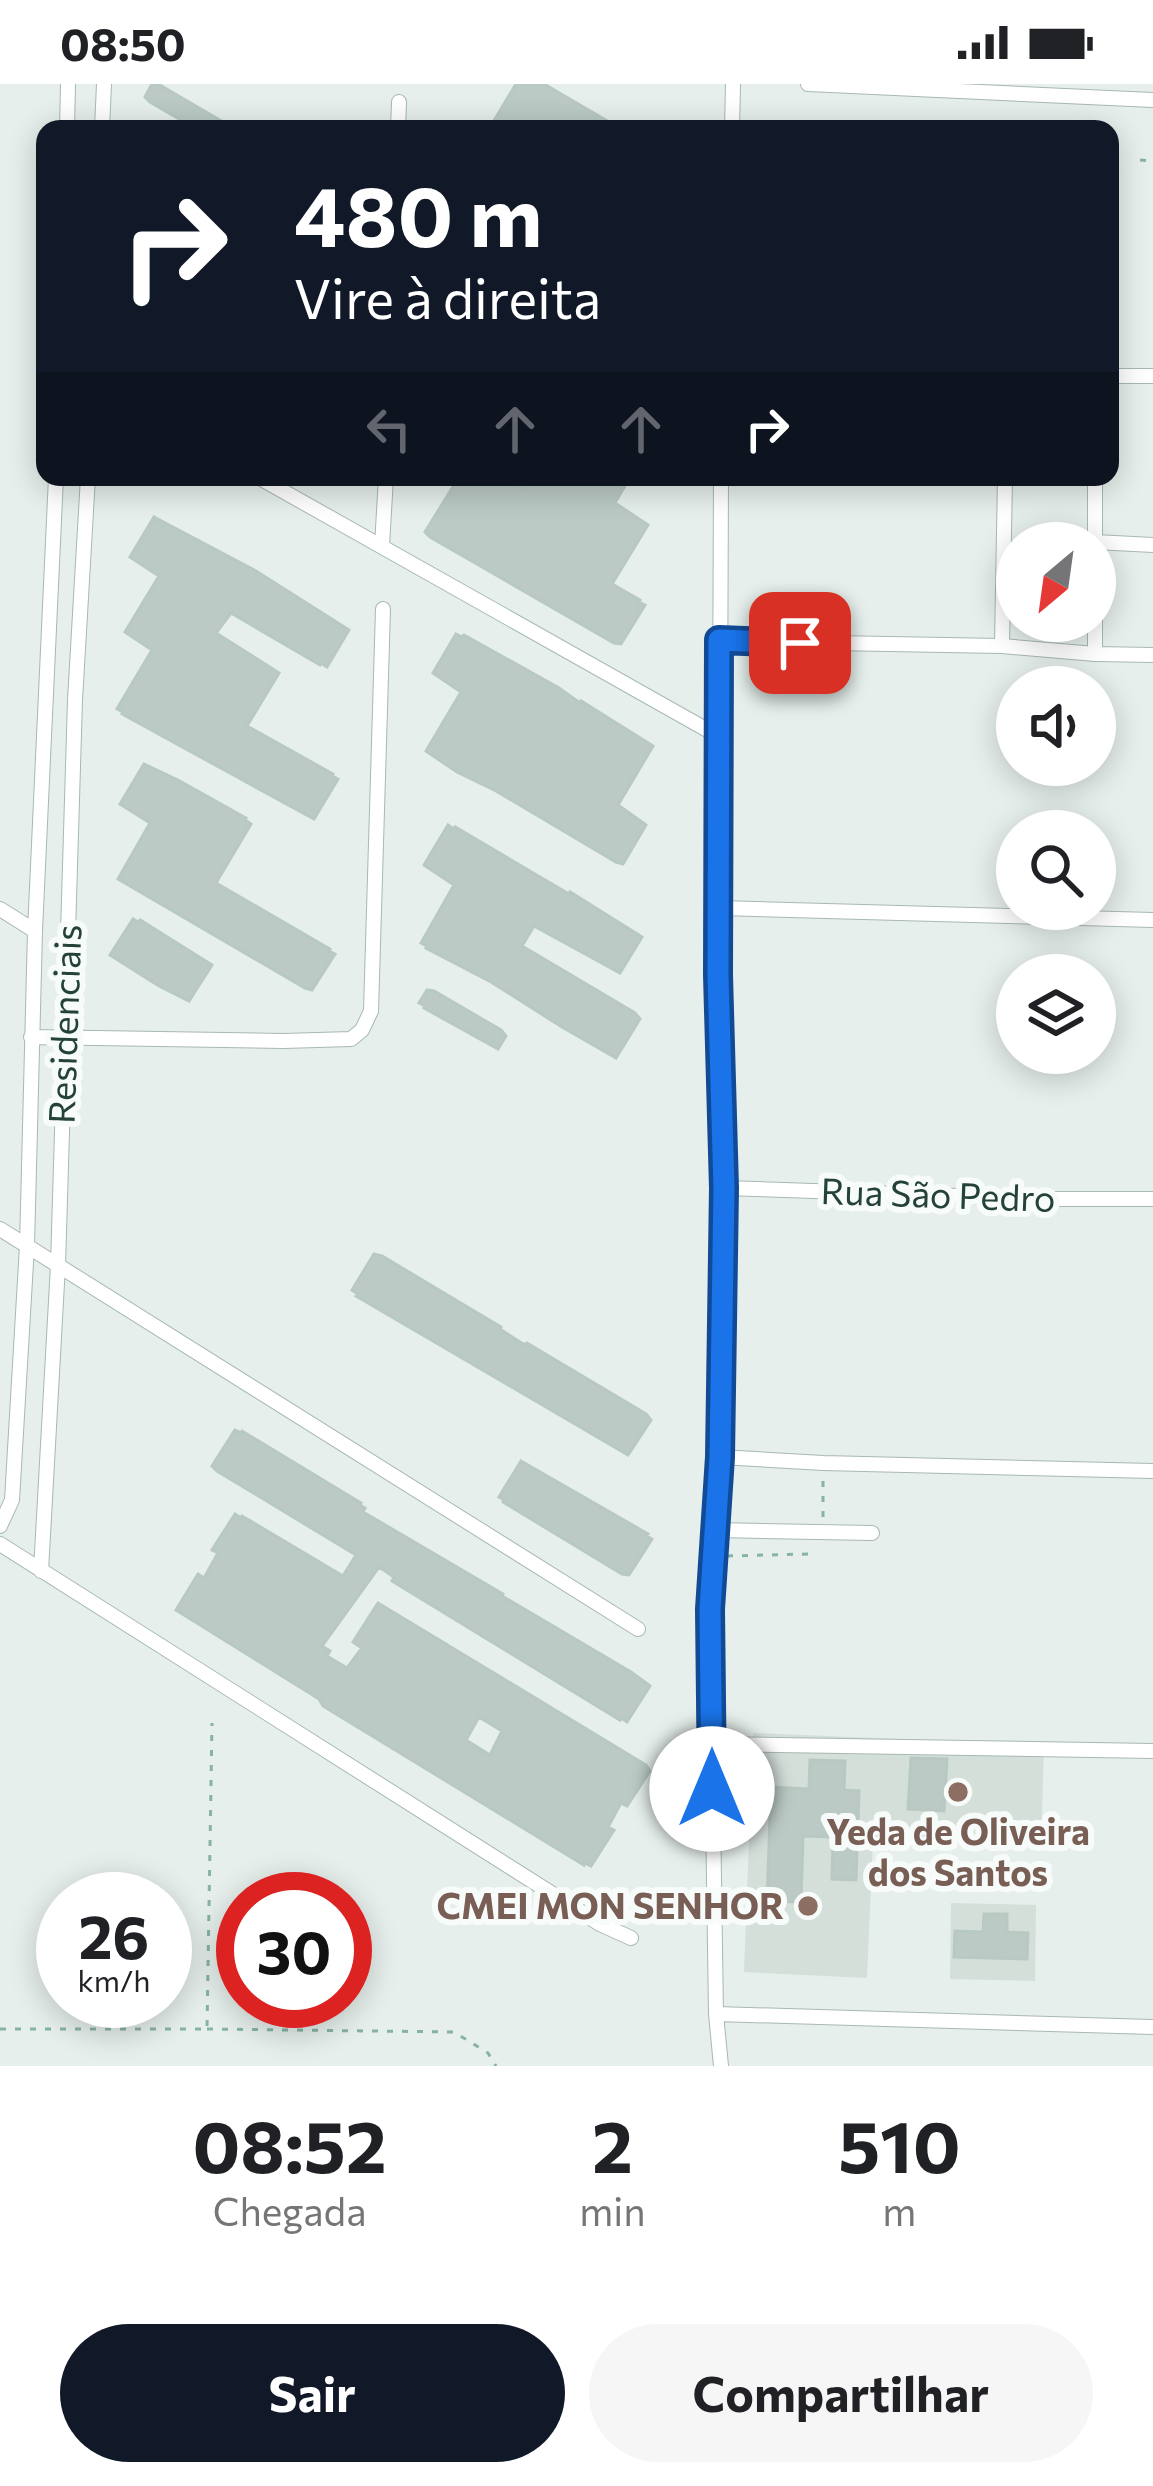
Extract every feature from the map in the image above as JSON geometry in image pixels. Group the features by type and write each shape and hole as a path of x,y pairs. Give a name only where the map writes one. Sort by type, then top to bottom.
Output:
{"street":[{"path":"67,120 68,84"},
{"path":"102,120 104,84"},
{"path":"732,120 734,84"},
{"path":"808,84 1153,100"},
{"path":"398,120 399,102"},
{"path":"1119,376 1153,376"},
{"name":"Residenciais","path":"0,1526 11,1500 27,1246 34,931 56,486"},
{"name":"Residenciais","path":"41,1571 58,1265 75,700 87,486"},
{"path":"274,486 718,736"},
{"path":"382,546 385,486"},
{"path":"721,486 718,736 724,1188 720,1457 710,1609 716,2014 721,2066"},
{"path":"1002,646 1005,486"},
{"path":"1095,486 1095,522"},
{"path":"1116,544 1153,545"},
{"path":"31,1036 283,1041 351,1039 362,1030 370,1011 383,609"},
{"path":"719,640 1002,646 1153,655"},
{"path":"1095,642 1095,654"},
{"path":"45,699 75,700"},
{"path":"719,908 1153,920"},
{"path":"0,909 34,931"},
{"name":"Rua São Pedro","path":"724,1188 1153,1199"},
{"path":"0,1229 638,1630"},
{"path":"720,1457 1153,1471"},
{"path":"716,1530 872,1533"},
{"path":"0,1544 601,1924 631,1938"},
{"path":"711,1744 1153,1751"},
{"path":"716,2014 1153,2027"}],"path":[{"path":"1140,160 1153,160"},
{"path":"823,1531 824,1463"},
{"path":"713,1556 808,1554"},
{"path":"207,2029 212,1723"},
{"path":"0,2029 454,2032 488,2053 496,2066"}],"shaded area":[{"name":"CMEI MON SENHOR","path":"753,1733 1044,1745 1041,1846 873,1840 867,1978 744,1972"},
{"path":"951,1903 1036,1905 1035,1981 950,1979"}],"building":[{"path":"152,84 158,84 220,120 181,120 145,97"},
{"path":"516,84 544,84 606,120 494,120"},
{"path":"453,486 625,486 615,503 648,525 612,584 645,605 621,644 614,643 425,532"},
{"path":"154,517 256,571 349,630 327,667 231,613 216,633 279,673 247,726 338,779 314,819 117,709 152,650 125,632 159,576 130,557"},
{"path":"456,634 559,688 653,746 618,805 646,825 623,864 426,751 461,692 433,673"},
{"path":"144,764 251,824 216,883 335,954 312,990 118,879 150,823 120,804"},
{"path":"448,825 642,937 620,973 534,926 522,946 635,1013 640,1019 616,1058 421,943 454,885 424,865"},
{"path":"133,919 212,965 189,1001 110,955"},
{"path":"427,990 501,1030 506,1036 498,1049 424,1008 419,1003"},
{"path":"374,1254 646,1414 651,1420 628,1455 356,1296 352,1290"},
{"path":"235,1430 242,1431 361,1503 363,1512 650,1686 627,1722 620,1720 392,1581 394,1577 379,1567 322,1646 330,1651 327,1656 347,1668 362,1648 353,1642 378,1603 646,1765 650,1771 627,1806 621,1803 608,1827 614,1830 591,1866 323,1706 319,1699 176,1610 198,1574 204,1578 218,1553 212,1550 235,1514 343,1576 356,1555 212,1466","holes":["479,1717 502,1731 490,1755 466,1740"]},
{"path":"521,1461 648,1534 652,1539 629,1575 503,1502 499,1497"},
{"path":"911,1758 947,1759 944,1811 908,1809"},
{"path":"810,1760 845,1761 844,1790 859,1791 856,1880 832,1879 833,1837 803,1836 801,1902 767,1901 771,1787 809,1789"},
{"path":"984,1914 1007,1914 1007,1932 1028,1933 1027,1959 954,1957 955,1931 983,1932"}],"place":[{"name":"Yeda de Oliveira dos Santos","path":"958,1792"},
{"name":"CMEI MON SENHOR","path":"808,1906"}],"route":[{"path":"712,1789 710,1609 720,1457 724,1188 718,975 719,640 800,643"}]}
